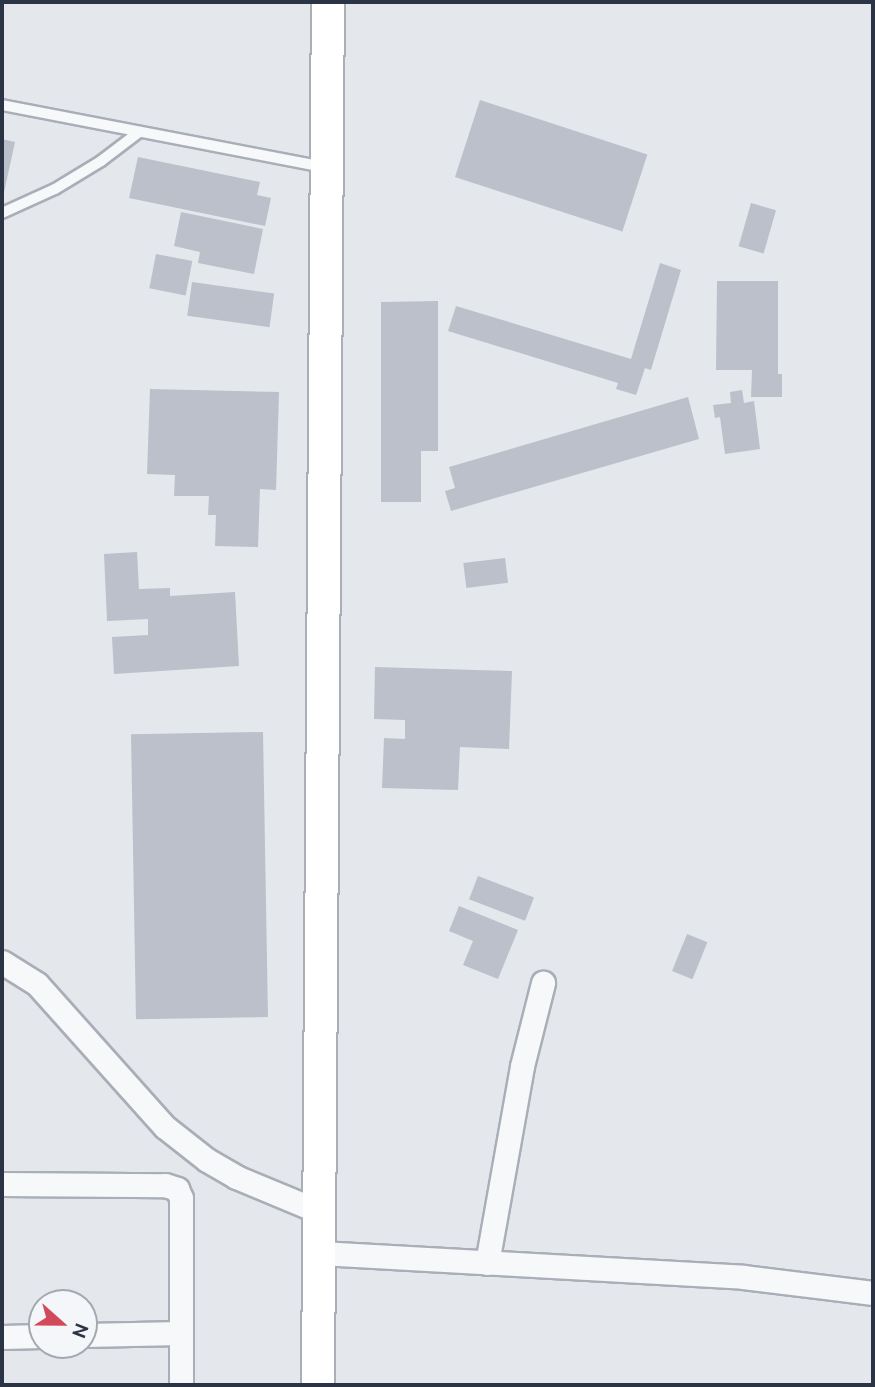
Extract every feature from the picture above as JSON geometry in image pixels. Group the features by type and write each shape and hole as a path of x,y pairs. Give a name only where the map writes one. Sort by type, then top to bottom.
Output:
{"main road":[{"path":"318,1385 328,2"}],"street":[{"path":"2,962 37,984 165,1127 207,1160 236,1177 320,1212"},
{"path":"487,1262 519,1079 543,983"},
{"path":"2,1184 165,1185 177,1189 181,1198 181,1385"},
{"path":"320,1253 743,1278 873,1293"},
{"path":"98,1335 181,1333"},
{"path":"2,1336 28,1336"}],"lane":[{"path":"2,106 326,168"},
{"path":"2,214 55,189 101,161 139,132"}],"building":[{"path":"480,100 647,154 622,231 455,177"},
{"path":"2,139 15,142 3,197 2,197"},
{"path":"138,157 260,182 257,195 271,198 265,226 129,198"},
{"path":"751,203 776,210 764,253 739,246"},
{"path":"181,212 263,229 254,274 198,263 200,252 174,246"},
{"path":"156,254 192,261 186,295 149,288"},
{"path":"660,263 681,270 651,370 645,368 636,395 616,389 618,383 448,331 456,306 631,359"},
{"path":"717,281 778,281 778,374 782,374 782,397 751,397 752,370 716,370"},
{"path":"192,282 274,294 269,327 187,316"},
{"path":"438,301 438,451 421,451 421,502 381,502 381,302"},
{"path":"150,389 279,392 276,490 260,489 258,547 215,546 216,515 208,515 209,496 174,496 175,475 147,474"},
{"path":"742,390 744,403 754,401 760,449 725,454 720,417 715,418 713,405 731,403 730,392"},
{"path":"688,397 699,439 451,511 445,491 455,488 449,467"},
{"path":"137,552 139,589 170,588 170,596 235,592 239,666 114,674 112,637 148,635 148,619 107,621 104,554"},
{"path":"505,558 508,583 466,588 463,563"},
{"path":"375,667 512,671 509,749 460,747 458,790 382,788 384,738 405,739 405,720 374,719"},
{"path":"263,732 268,1017 136,1019 131,734"},
{"path":"478,876 534,898 525,921 469,899"},
{"path":"459,906 518,930 498,979 463,965 473,941 449,931"},
{"path":"687,934 707,942 692,979 672,971"}]}
